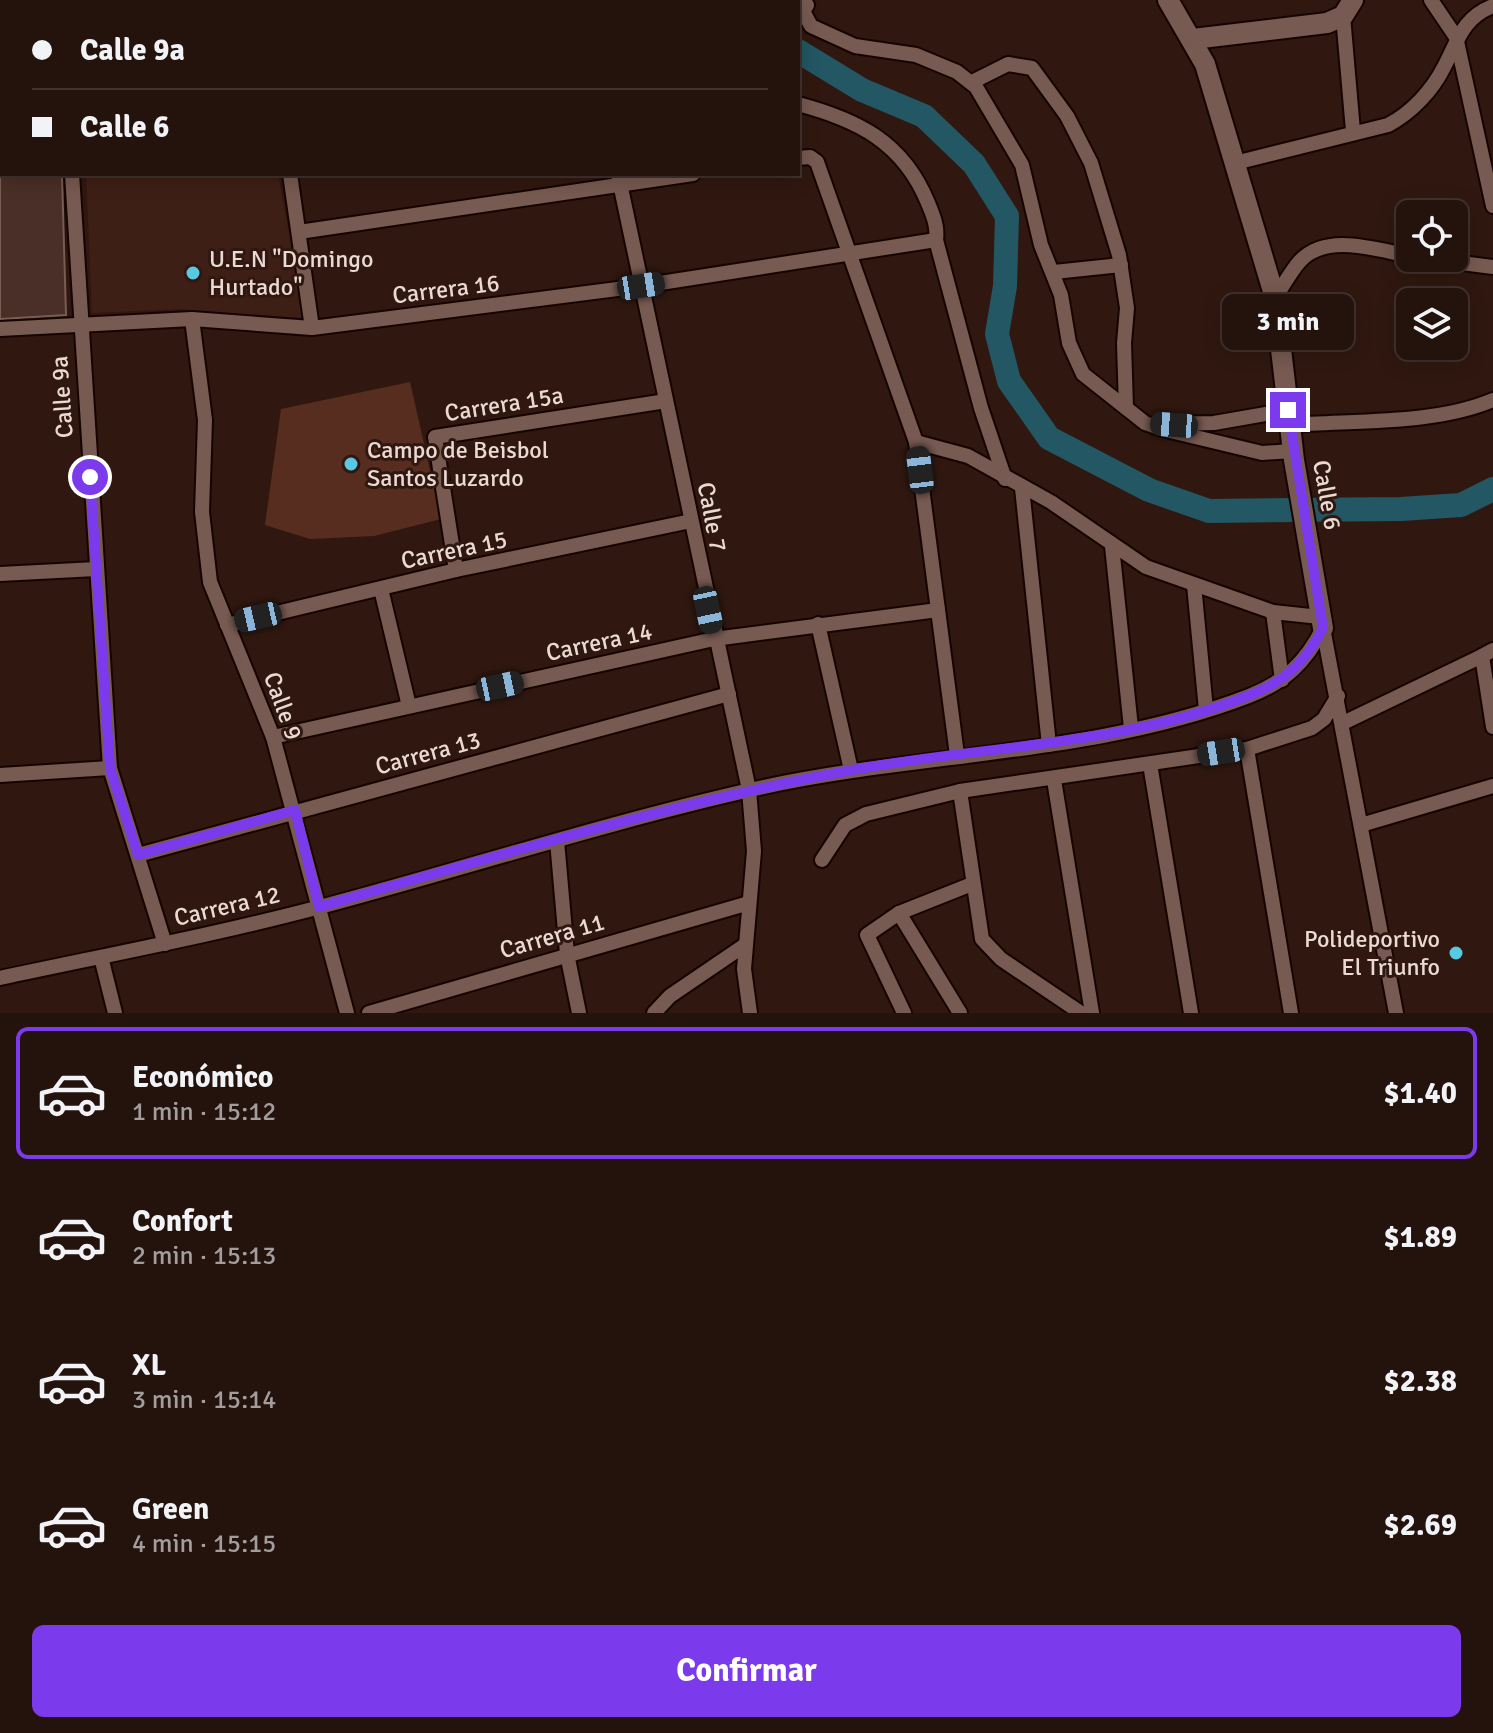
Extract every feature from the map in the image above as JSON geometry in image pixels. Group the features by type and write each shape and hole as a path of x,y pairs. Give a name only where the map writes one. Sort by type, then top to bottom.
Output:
{"street":[{"name":"Calle 6","path":"1168,0 1205,64 1275,298 1293,456 1396,1013"},
{"path":"1431,0 1456,37 1493,206"},
{"path":"806,5 803,11 805,20 818,30 860,48 916,55 972,82 1022,165 1041,245 1054,272 1077,366 1145,423 1250,450 1293,456"},
{"path":"1235,163 1353,131 1388,125 1406,116 1444,68 1456,37 1467,21 1493,6"},
{"path":"1193,39 1327,23 1348,8"},
{"path":"1348,8 1353,131"},
{"path":"972,82 1008,64 1022,63 1042,78 1091,163 1121,265 1127,308 1126,408"},
{"path":"800,105 834,114 880,136 920,183 935,224 936,240 981,408 1005,479"},
{"path":"800,158 810,157 817,162 847,255 916,442 957,755"},
{"name":"Calle 9a","path":"72,176 79,324 110,768 165,944"},
{"path":"290,176 312,328"},
{"path":"299,232 619,180 668,176"},
{"name":"Calle 7","path":"619,180 714,639 749,790 754,851 745,945 750,1013"},
{"name":"Carrera 16","path":"0,329 192,319 312,328 641,286 936,240"},
{"path":"1275,298 1301,260 1318,247 1342,245 1396,254"},
{"path":"1468,264 1493,267"},
{"path":"1054,272 1121,265"},
{"name":"Calle 9","path":"192,319 205,420 204,547 210,582 273,737 347,1013"},
{"path":"1145,423 1443,414 1472,409 1493,400"},
{"name":"Carrera 15a","path":"456,570 435,437 666,401"},
{"path":"916,442 956,451 1085,524 1112,546 1146,567 1273,612 1322,622"},
{"path":"1022,488 1049,745"},
{"name":"Carrera 15","path":"227,625 456,570 691,521"},
{"path":"1112,546 1131,728"},
{"path":"0,574 96,569"},
{"path":"1194,585 1206,710"},
{"path":"381,589 409,706"},
{"name":"Carrera 14","path":"273,737 714,639 938,610"},
{"path":"1273,612 1282,680"},
{"name":"Carrera 12","path":"0,978 165,944 319,907 749,790 851,770 1049,745 1206,710 1282,680 1309,656 1322,622"},
{"path":"818,624 851,770"},
{"path":"1343,723 1487,653 1493,727"},
{"name":"Carrera 13","path":"138,855 729,694"},
{"path":"822,860 845,825 854,818 960,791 1054,780 1247,749 1312,728 1324,719 1338,696"},
{"path":"1247,749 1291,1013"},
{"path":"1150,764 1191,1013"},
{"path":"0,775 110,768"},
{"path":"1054,780 1092,1013"},
{"path":"1361,825 1493,786"},
{"path":"960,791 978,927 988,948 1081,1013"},
{"path":"557,841 567,954 579,1013"},
{"path":"904,1013 867,935 899,913 972,884"},
{"name":"Carrera 11","path":"369,1013 749,903"},
{"path":"899,913 960,1013"},
{"path":"654,1013 670,996 745,945"},
{"path":"101,957 115,1013"}],"shaded area":[{"name":"U.E.N \"Domingo Hurtado\"","path":"86,176 278,176 305,320 180,309 92,313"},
{"name":"Campo de Beisbol Santos Luzardo","path":"410,382 441,519 374,536 310,539 265,525 281,409"}],"building":[{"path":"0,176 62,176 66,315 0,319"}],"waterway":[{"path":"800,52 862,90 924,116 974,164 1007,216 1005,286 997,334 1009,381 1049,438 1149,490 1209,511 1401,509 1461,505 1493,489"}],"place":[{"name":"U.E.N \"Domingo Hurtado\"","path":"193,273"},
{"name":"Campo de Beisbol Santos Luzardo","path":"351,464"},
{"name":"Polideportivo El Triunfo","path":"1456,953"}],"route":[{"path":"90,477 110,768 138,855 295,810 319,907 749,790 851,770 1049,745 1206,710 1249,696 1282,680 1309,656 1323,628 1288,410"}]}
